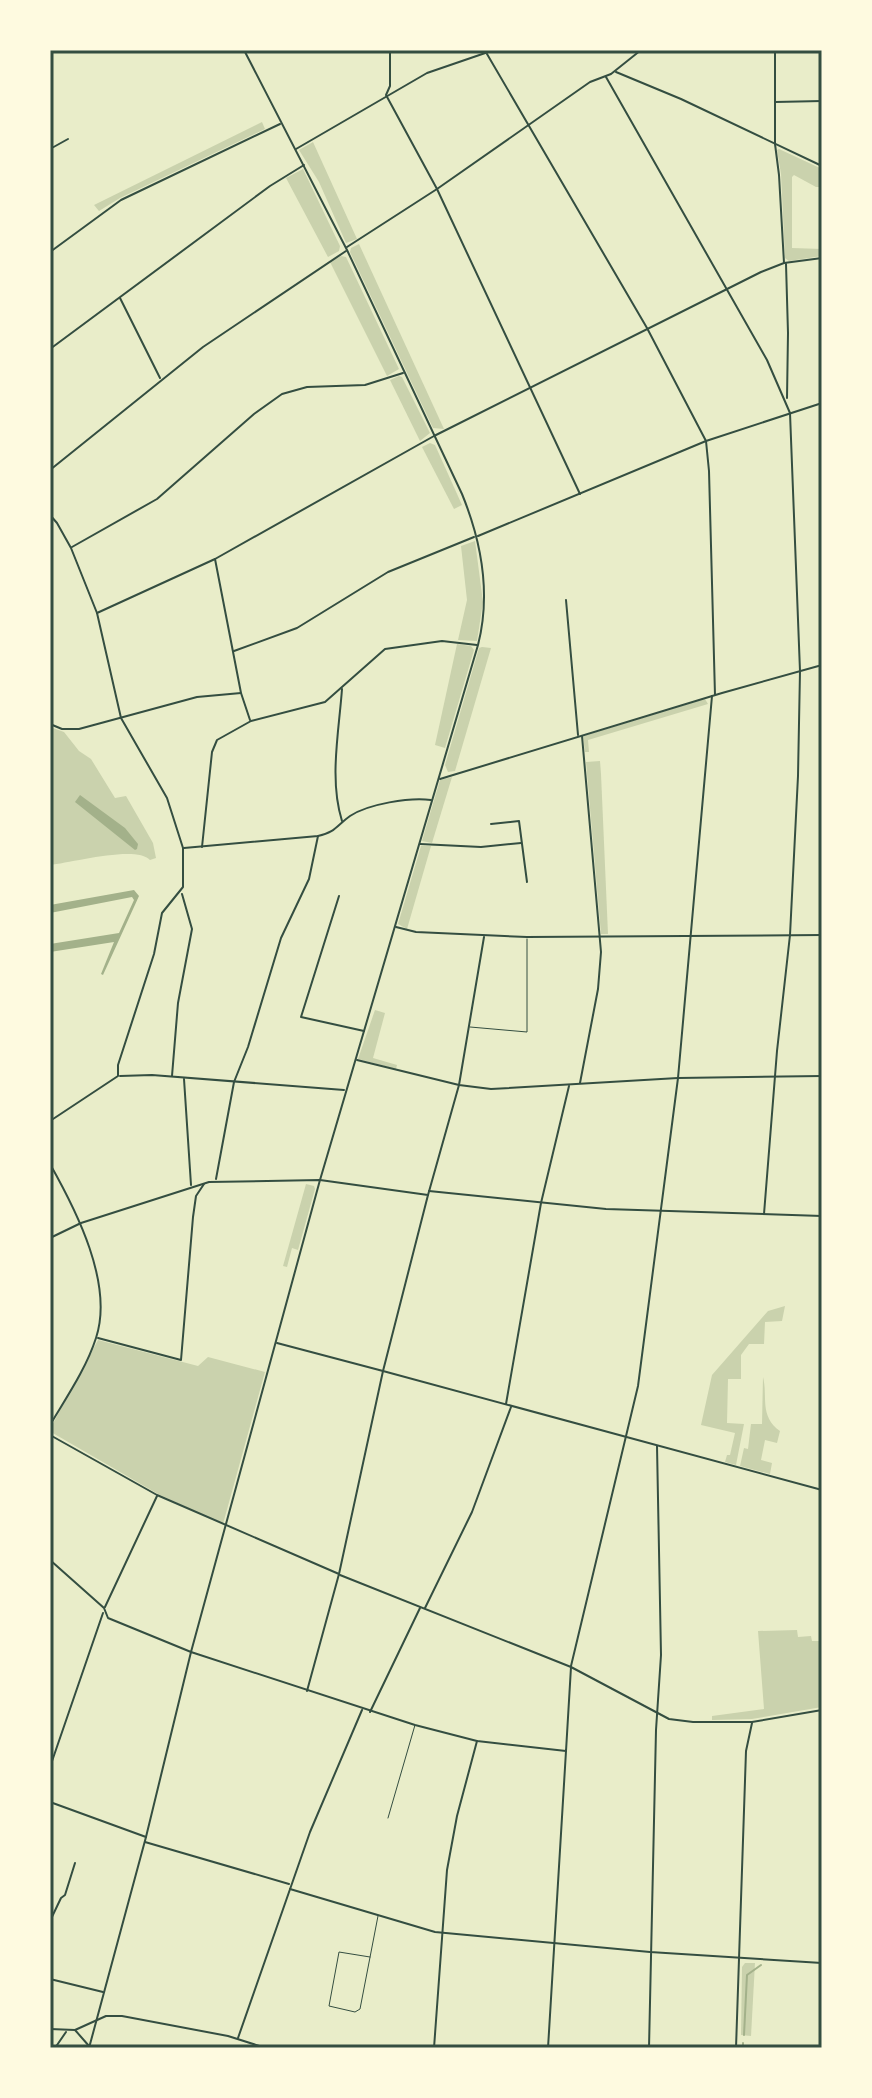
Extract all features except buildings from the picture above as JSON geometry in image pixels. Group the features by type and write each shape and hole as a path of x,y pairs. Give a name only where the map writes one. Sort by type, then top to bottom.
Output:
{"street":[{"path":"89,2048 146,1837 191,1652 320,1180 484,620 485,600 477,536 462,494 346,249 244,50"},
{"path":"386,95 390,86 390,50"},
{"path":"295,150 427,73 494,50"},
{"path":"50,470 161,379 223,333 590,82 606,77 641,50"},
{"path":"775,50 775,144 788,333 786,401"},
{"path":"487,54 647,328 706,441 709,471 714,695 678,1078 638,1386 571,1667 548,2048"},
{"path":"614,71 822,166"},
{"path":"606,77 728,288 767,360 790,413 800,671 790,935 764,1214"},
{"path":"386,95 437,189 580,494"},
{"path":"775,102 822,101"},
{"path":"50,252 121,200 281,123"},
{"path":"50,149 68,139"},
{"path":"50,349 270,186 304,165"},
{"path":"97,613 215,559 434,436 728,288 785,263 822,258"},
{"path":"119,298 161,379"},
{"path":"71,548 157,499 254,414 282,394 319,385 365,385 404,372"},
{"path":"234,651 310,622 388,572 706,441 822,403"},
{"path":"50,515 71,548 97,613 121,718 167,798 183,848 185,878 181,893 164,910 160,919 154,954 118,1065 118,1076"},
{"path":"215,559 241,693 251,721"},
{"path":"566,600 600,936 599,982 579,1084"},
{"path":"202,847 217,740 251,721 320,704 342,689 378,654 390,648 442,641 478,645"},
{"path":"438,779 822,665"},
{"path":"342,689 336,767 342,822"},
{"path":"50,724 73,729 197,697 241,693"},
{"path":"183,848 318,836 332,833 342,822 361,811 404,800 433,800"},
{"path":"491,824 518,820 527,882"},
{"path":"216,1181 234,1082 248,1047 281,938 311,874 318,836"},
{"path":"420,844 481,847 521,843"},
{"path":"172,1076 178,1003 192,929 181,893"},
{"path":"339,896 301,1017 364,1031"},
{"path":"395,927 410,932 527,937 822,935"},
{"path":"307,1691 339,1574 383,1371 459,1085 484,936"},
{"path":"356,1060 459,1085 491,1089 678,1078 822,1076"},
{"path":"50,1121 118,1076 172,1076 347,1090"},
{"path":"184,1078 191,1186"},
{"path":"506,1404 541,1203 570,1085"},
{"path":"50,1164 81,1223 98,1290 96,1338 50,1425"},
{"path":"50,1238 81,1223 191,1186 216,1181 320,1180 541,1203 822,1216"},
{"path":"96,1338 181,1360 193,1217 196,1196 204,1183"},
{"path":"276,1343 822,1490"},
{"path":"370,1712 472,1512 511,1406"},
{"path":"50,1435 157,1495 225,1527 571,1667 658,1715 681,1721 752,1722 822,1710"},
{"path":"649,2048 661,1648 657,1445"},
{"path":"50,1767 104,1608 157,1495"},
{"path":"50,1560 104,1608 108,1618 191,1652 415,1725 477,1741 566,1751"},
{"path":"238,2038 315,1819 362,1710"},
{"path":"736,2048 746,1751 752,1722"},
{"path":"434,2048 450,1849 477,1741"},
{"path":"50,1802 146,1837"},
{"path":"144,1842 441,1933 650,1952 822,1963"},
{"path":"50,1921 65,1895 75,1863"},
{"path":"50,1979 104,1992"},
{"path":"50,2029 75,2030 107,2016 122,2016 238,2038 266,2048"},
{"path":"75,2030 89,2048"},
{"path":"55,2048 66,2031"},
{"path":"252,2043 252,2048"}],"lane":[{"path":"470,1027 527,1032 527,937"},
{"path":"388,1818 415,1725"},
{"path":"370,1957 339,1952 329,2006 355,2012 359,2010 370,1957 378,1916"}],"shaded area":[{"path":"262,122 265,129 99,211 94,205"},
{"path":"313,142 357,239 346,243 319,182 299,150"},
{"path":"779,149 822,169 822,187 794,175 792,177 792,248 822,249 822,256 789,261 785,258"},
{"path":"303,169 340,246 339,251 328,257 286,178"},
{"path":"359,244 444,429 433,428 350,252"},
{"path":"341,256 346,257 399,369 387,376 330,262"},
{"path":"399,376 430,433 420,441 390,380"},
{"path":"430,443 435,445 462,505 454,509 422,447"},
{"path":"475,541 483,602 477,641 458,640 467,600 461,546"},
{"path":"457,644 471,646 474,650 445,748 435,745"},
{"path":"479,648 491,648 455,771 448,772 445,765"},
{"path":"705,699 708,704 588,740 589,752 585,752 583,736"},
{"path":"50,727 64,732 79,751 91,759 115,798 126,796 153,843 156,858 150,860 143,856 118,854 50,865"},
{"path":"600,761 608,934 601,934 586,762"},
{"path":"452,777 432,843 422,841 440,780"},
{"path":"80,795 125,828 138,844 137,849 75,802"},
{"path":"421,846 431,846 407,929 398,924"},
{"path":"134,890 139,896 103,975 114,942 50,952 50,944 119,933 134,900 132,897 50,913 50,905"},
{"path":"375,1010 385,1013 373,1058 397,1065 396,1069 358,1059"},
{"path":"306,1184 315,1189 298,1250 292,1248 287,1267 283,1266"},
{"path":"785,1306 782,1321 765,1322 764,1344 749,1344 741,1355 741,1379 728,1379 727,1423 744,1424 736,1465 725,1462 727,1455 730,1455 735,1433 701,1425 712,1375 768,1311"},
{"path":"98,1340 198,1366 208,1357 265,1372 223,1524 158,1494 51,1432"},
{"path":"763,1377 767,1413 780,1431 777,1443 765,1440 761,1460 772,1463 770,1474 740,1466 744,1448 748,1449 751,1424 762,1424"},
{"path":"797,1630 798,1637 811,1636 812,1641 822,1641 822,1707 752,1719 712,1720 712,1716 764,1709 758,1631"},
{"path":"745,1963 755,1963 751,2036 741,2035 742,1967"}],"waterway":[{"path":"744,2035 747,1975 761,1965"},
{"path":"743,2043 743,2048"}]}
